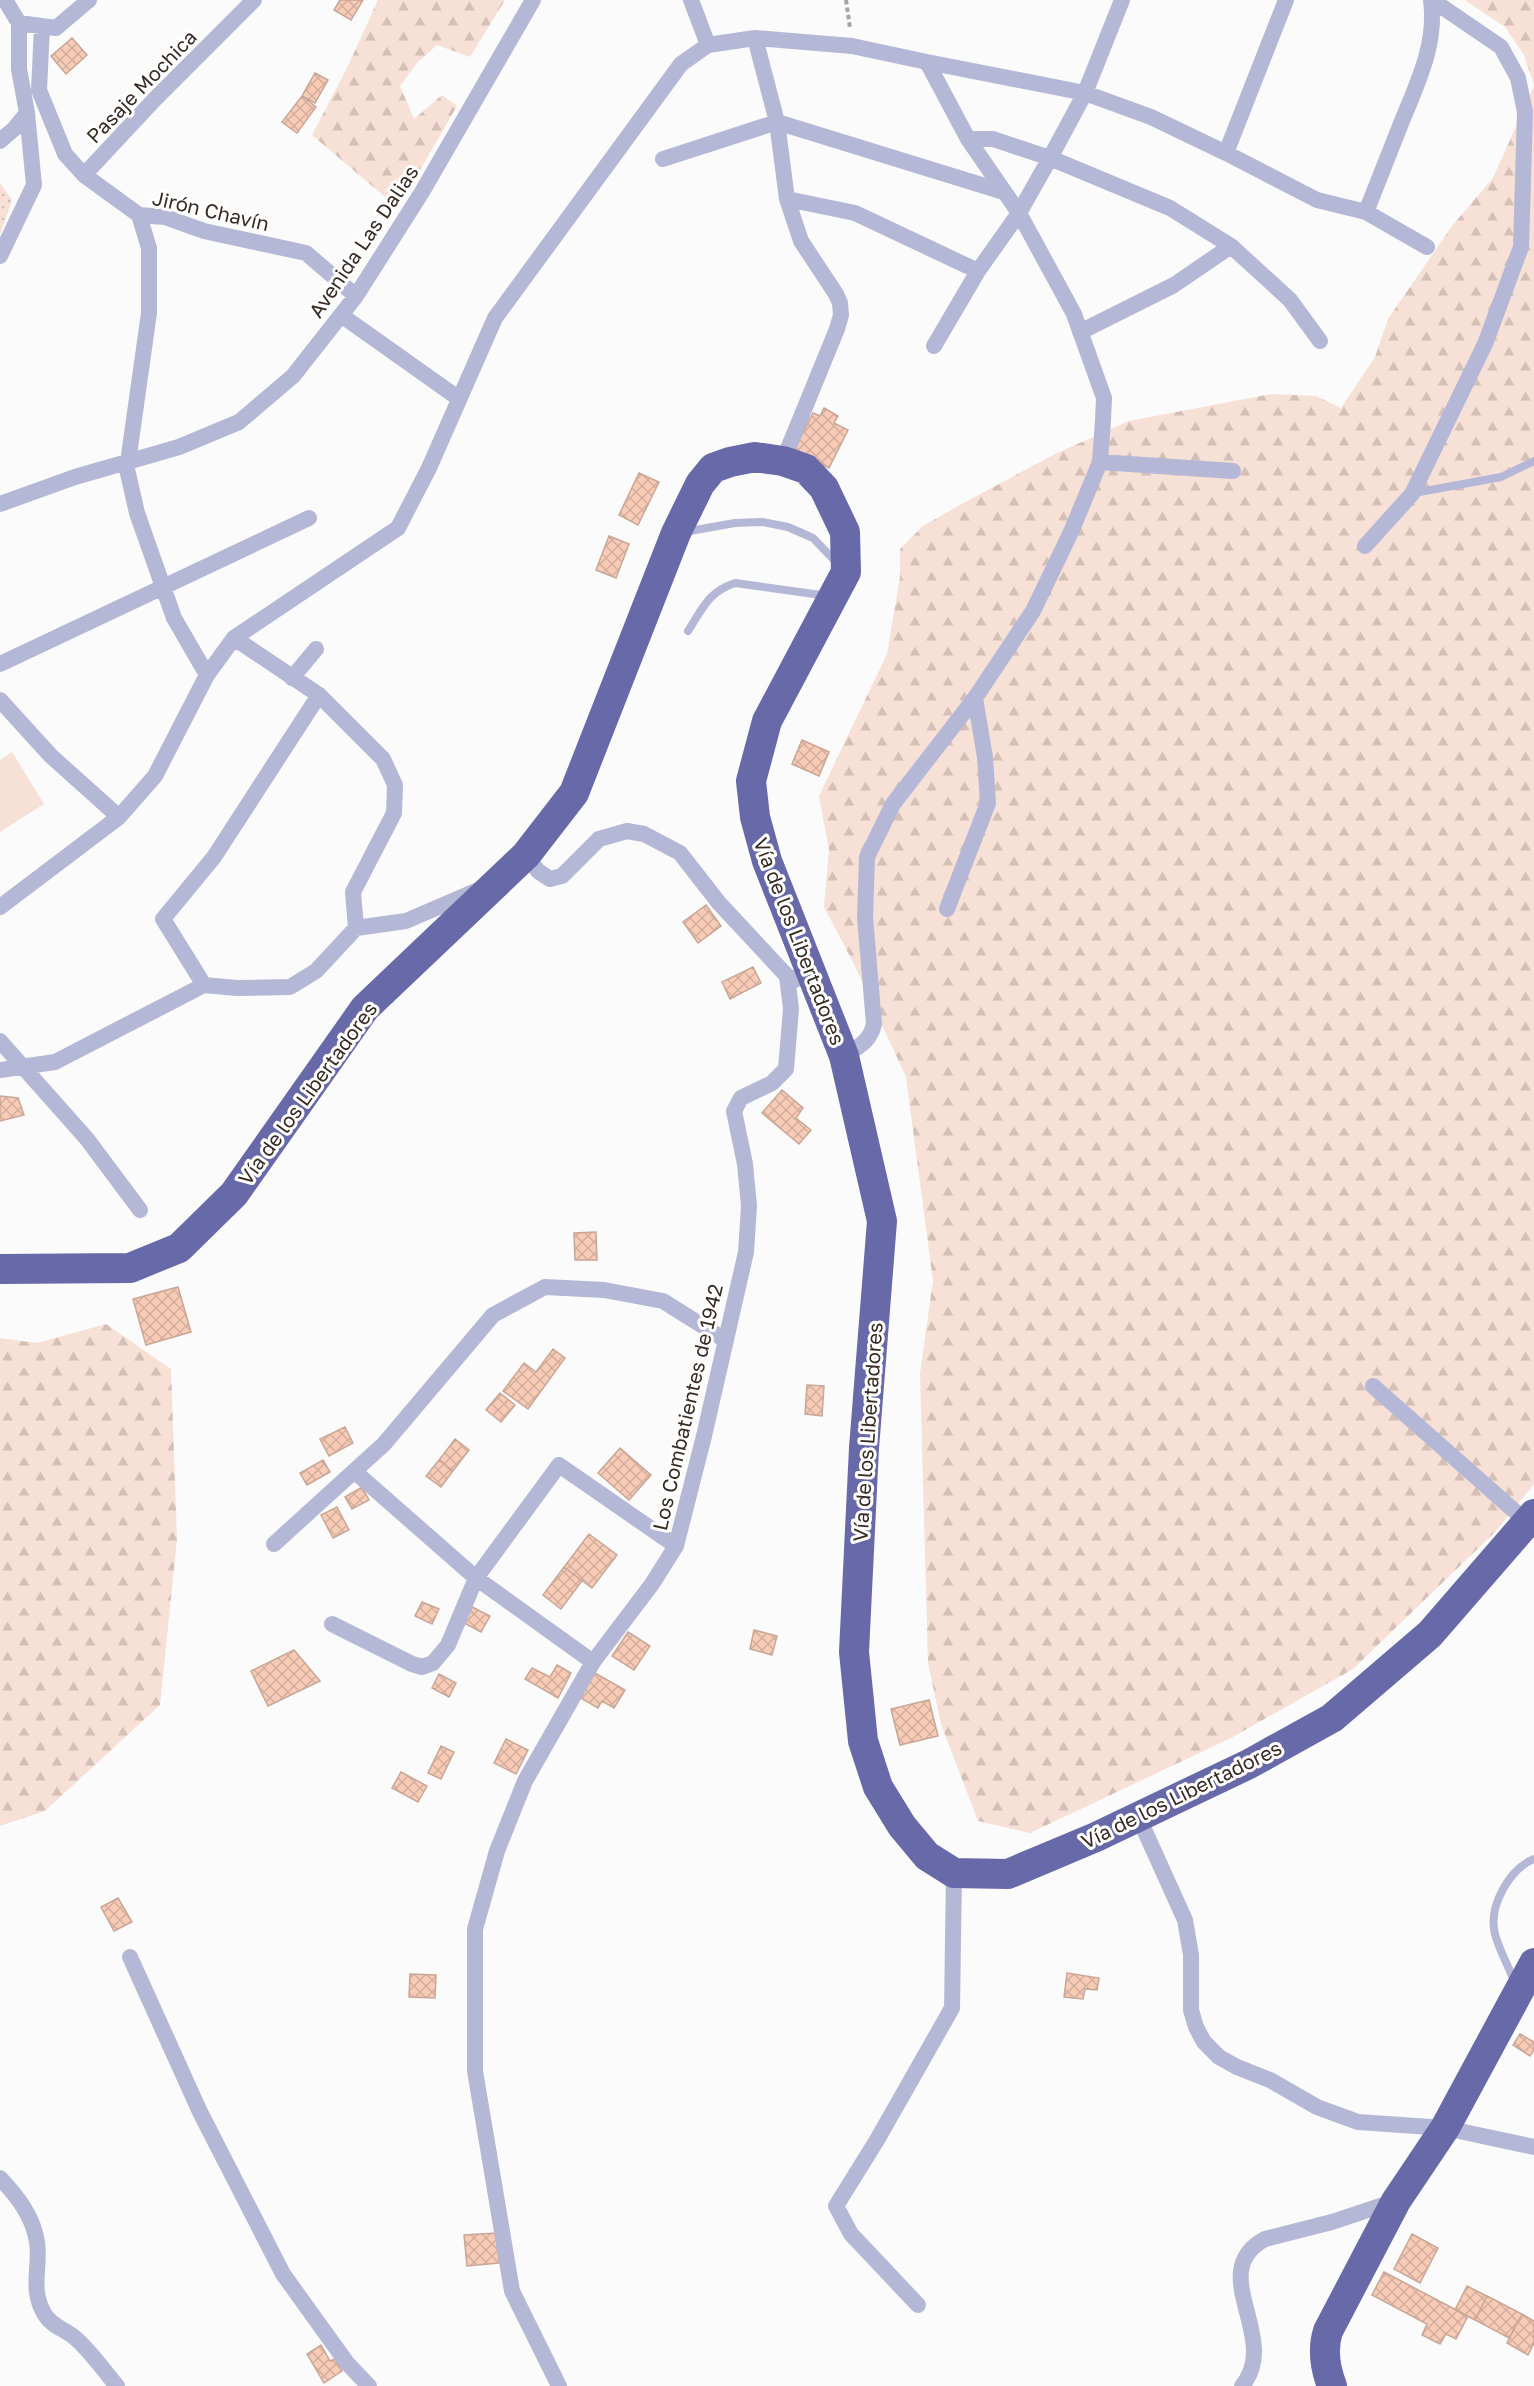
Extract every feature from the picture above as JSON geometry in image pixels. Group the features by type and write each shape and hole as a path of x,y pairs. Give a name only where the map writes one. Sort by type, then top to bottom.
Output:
{"highway":[{"name":"Vía de los Libertadores","path":"0,1269 130,1268 179,1248 234,1194 365,1008 526,855 574,793 676,533 700,484 713,468 755,457 783,461 806,469 824,488 845,532 839,584 767,721 751,781 755,817 767,861 843,1056 882,1221 864,1448 854,1652 863,1741 878,1787 902,1826 927,1856 954,1874 1008,1874 1096,1837 1249,1764 1332,1718 1430,1634 1531,1518"},
{"path":"1332,2386 1325,2359 1324,2344 1328,2331 1396,2201 1444,2128 1534,1963"}],"street":[{"path":"0,256 34,185 27,113 19,69 19,23 5,0"},
{"path":"19,23 56,28 89,0"},
{"name":"Pasaje Mochica","path":"84,175 154,100 254,0"},
{"name":"Avenida Las Dalias","path":"0,504 128,460 179,447 239,422 293,376 356,296 422,192 533,0"},
{"path":"691,0 708,45"},
{"path":"934,346 978,272 1019,213 1050,158 1085,93 1122,0"},
{"path":"1226,153 1286,0"},
{"path":"1366,212 1425,63 1431,34 1431,0"},
{"path":"1365,546 1412,494 1485,344 1521,247 1526,112 1518,78 1501,47 1431,0"},
{"name":"Jirón Chavín","path":"42,27 39,90 65,154 84,175 139,215 165,217 204,231 306,253 356,296"},
{"path":"755,38 777,122 787,199 801,242 836,294 840,303 841,315 821,371 783,461"},
{"path":"0,907 119,817 155,776 207,675 234,638 398,528 429,468 495,318 681,64 708,45 755,38 852,46 1085,93 1151,117 1317,200 1366,212 1427,247"},
{"path":"843,1056 866,1042 872,1034 874,1024 865,917 867,857 893,804 975,698 1033,610 1071,532 1100,462 1104,398 1074,314 1019,213 968,139 927,62"},
{"path":"0,141 27,113"},
{"path":"663,159 777,122 1004,192"},
{"path":"968,139 993,139 1050,158 1170,207 1231,246 1290,300 1320,341"},
{"path":"787,199 855,213 978,272"},
{"path":"139,215 149,248 149,313 127,469 137,513 174,618 207,675"},
{"path":"1080,332 1174,285 1231,246"},
{"path":"341,315 458,398"},
{"path":"1100,462 1233,471"},
{"path":"0,664 309,518"},
{"path":"234,638 319,695 383,759 395,785 394,813 353,892 356,928"},
{"path":"292,678 316,648"},
{"path":"204,985 164,919 214,857 319,695"},
{"path":"947,909 988,802 985,757 975,698"},
{"path":"0,700 51,756 119,817"},
{"path":"526,855 538,871 550,879 562,876 599,839 627,831 644,834 663,842 680,853 719,903 787,976 818,990"},
{"path":"0,1070 55,1062 204,985 237,988 290,987 316,971 356,928 406,921 495,882"},
{"name":"Los Combatientes de 1942","path":"559,2386 512,2290 475,2071 475,1929 497,1851 525,1781 593,1662 652,1584 676,1546 705,1436 746,1252 749,1206 745,1164 734,1111 741,1098 772,1083 786,1069 791,1010 787,976"},
{"path":"0,1041 87,1139 140,1210"},
{"path":"274,1544 384,1444 493,1315 545,1287 604,1290 663,1301 725,1340"},
{"path":"1373,1386 1531,1518"},
{"path":"332,1624 412,1664 423,1667 433,1663 448,1645 476,1578 559,1465 676,1546"},
{"path":"354,1471 476,1578 593,1662"},
{"path":"1138,1816 1185,1920 1191,1955 1191,2010 1196,2027 1204,2042 1219,2057 1270,2080 1317,2107 1358,2122 1444,2128 1534,2147"},
{"path":"918,2305 851,2234 836,2206 877,2140 952,2008 954,1874"},
{"path":"129,1957 200,2112 283,2274 347,2363 369,2386"},
{"path":"0,2178 26,2209 34,2231 37,2242 35,2279 39,2302 45,2315 54,2325 74,2337 117,2386"},
{"path":"1242,2386 1252,2362 1255,2340 1239,2280 1241,2265 1248,2254 1257,2244 1265,2240 1332,2222 1396,2201"}],"lane":[{"path":"1412,494 1501,477 1534,461"},
{"path":"676,533 700,531 735,523 762,522 788,527 813,538 839,584"},
{"path":"688,631 711,596 721,588 735,583 839,584"},
{"path":"1519,1991 1494,1933 1494,1912 1501,1892 1521,1865 1534,1859"}],"path":[{"path":"846,0 852,46"}],"green space":[{"path":"378,0 505,0 470,57 437,45 417,63 400,86 414,119 442,95 457,106 398,208 312,135 348,66"},
{"path":"1465,0 1534,0 1534,85 1524,55 1505,27"},
{"path":"1534,86 1534,1484 1495,1532 1353,1669 1231,1738 1030,1833 978,1821 941,1724 928,1663 920,1373 933,1281 906,1077 854,964 824,907 829,850 819,796 887,654 900,577 900,549 923,526 1055,454 1129,421 1271,394 1316,396 1341,408 1375,357 1388,319 1452,226 1493,178"},
{"path":"0,183 12,200 0,235"},
{"path":"12,752 44,804 0,832 0,760"},
{"path":"106,1324 171,1369 177,1539 160,1705 45,1811 0,1826 0,1338 37,1343"}],"building":[{"path":"340,0 363,0 351,20 334,10"},
{"path":"72,38 87,55 66,74 51,56"},
{"path":"315,73 328,80 315,103 302,96"},
{"path":"302,96 316,107 297,133 282,122"},
{"path":"824,408 838,416 834,423 848,430 829,468 794,450 813,413 820,416"},
{"path":"639,473 659,482 638,525 619,515"},
{"path":"609,536 629,544 616,578 596,570"},
{"path":"802,740 829,752 819,776 792,764"},
{"path":"706,905 721,926 698,943 683,922"},
{"path":"753,967 761,983 730,999 722,982"},
{"path":"782,1090 803,1108 796,1118 811,1130 799,1144 762,1113"},
{"path":"0,1096 18,1098 24,1115 0,1121"},
{"path":"596,1232 597,1260 575,1260 574,1233"},
{"path":"178,1287 191,1332 146,1345 133,1299"},
{"path":"553,1349 565,1358 528,1409 503,1391 524,1363 536,1372"},
{"path":"807,1385 824,1386 822,1416 805,1414"},
{"path":"500,1393 515,1405 501,1422 486,1410"},
{"path":"345,1427 353,1443 329,1456 320,1439"},
{"path":"455,1439 469,1450 453,1471 439,1460"},
{"path":"620,1448 651,1475 629,1500 598,1473"},
{"path":"323,1460 330,1472 307,1485 300,1473"},
{"path":"439,1460 453,1471 441,1487 426,1476"},
{"path":"362,1487 369,1500 352,1509 345,1497"},
{"path":"337,1507 349,1530 333,1538 321,1515"},
{"path":"589,1534 617,1555 592,1588 564,1567"},
{"path":"564,1567 582,1581 561,1609 543,1595"},
{"path":"422,1602 439,1609 432,1624 415,1616"},
{"path":"472,1607 490,1616 481,1632 464,1623"},
{"path":"754,1630 777,1636 772,1655 750,1649"},
{"path":"628,1632 650,1646 634,1670 612,1656"},
{"path":"294,1650 320,1681 268,1706 251,1671"},
{"path":"557,1665 571,1673 558,1698 525,1679 532,1668 550,1677"},
{"path":"593,1672 625,1690 614,1708 602,1701 598,1708 579,1697"},
{"path":"439,1674 456,1683 449,1697 432,1688"},
{"path":"929,1700 938,1736 900,1745 891,1709"},
{"path":"506,1739 528,1750 516,1774 494,1763"},
{"path":"441,1746 454,1752 441,1779 428,1773"},
{"path":"401,1772 427,1786 418,1802 392,1788"},
{"path":"118,1898 132,1922 114,1931 101,1907"},
{"path":"1067,1973 1099,1978 1097,1990 1085,1989 1083,1999 1064,1997"},
{"path":"410,1974 436,1975 435,1998 409,1997"},
{"path":"1520,2034 1534,2042 1534,2050 1530,2056 1513,2045"},
{"path":"497,2233 499,2263 467,2266 464,2235"},
{"path":"1412,2234 1438,2248 1420,2283 1394,2269"},
{"path":"1384,2272 1468,2316 1456,2339 1446,2334 1440,2344 1422,2335 1427,2324 1372,2295"},
{"path":"1467,2286 1487,2296 1475,2320 1455,2310"},
{"path":"1487,2296 1522,2314 1509,2338 1475,2320"},
{"path":"1522,2314 1534,2321 1534,2343 1528,2355 1507,2343"},
{"path":"321,2345 330,2361 335,2359 342,2371 324,2383 307,2354"}]}
